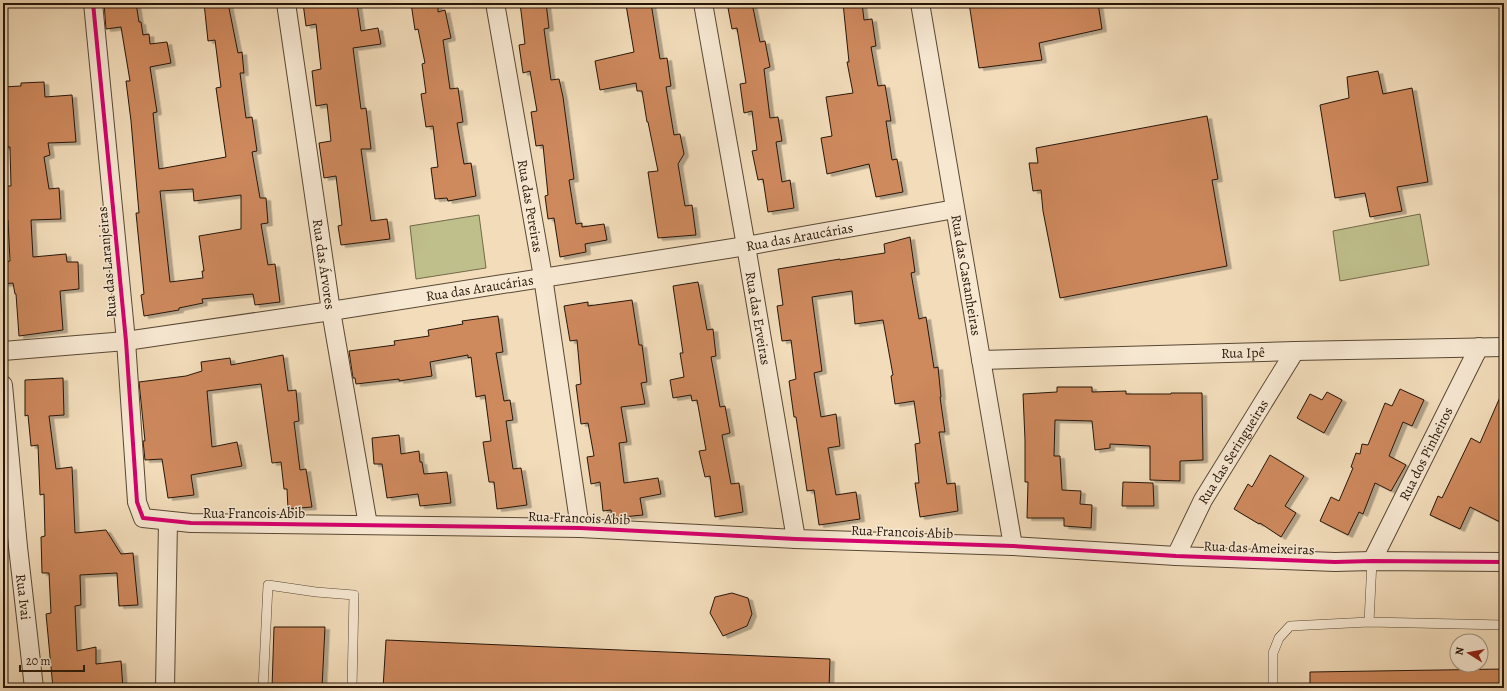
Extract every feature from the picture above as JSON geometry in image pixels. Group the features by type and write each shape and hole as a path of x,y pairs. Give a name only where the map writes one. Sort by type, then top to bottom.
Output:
{"street":[{"name":"Rua das Laranjeiras","path":"93,3 126,341 137,502 143,518"},
{"name":"Rua das Árvores","path":"286,3 331,311 368,525"},
{"name":"Rua das Pereiras","path":"495,3 542,277 580,528"},
{"name":"Rua das Erveiras","path":"703,3 796,539"},
{"name":"Rua das Castanheiras","path":"920,3 954,209 1014,546"},
{"name":"Rua das Araucárias","path":"3,351 126,341 331,311 746,246 954,209"},
{"name":"Rua dos Pinheiros","path":"1372,561 1479,347"},
{"name":"Rua Ipê","path":"981,360 1504,347"},
{"name":"Rua das Seringueiras","path":"1176,556 1204,500 1295,351"},
{"name":"Rua Ivai","path":"3,386 11,548 34,688"},
{"name":"Rua Francois Abib","path":"143,518 168,522 580,528 796,539 1014,546"},
{"path":"165,688 168,522"},
{"name":"Rua das Ameixeiras","path":"1014,546 1176,556 1335,562 1504,562"}],"lane":[{"path":"1369,622 1372,561"},
{"path":"263,688 268,585 316,592 354,595 352,688"},
{"path":"1273,688 1273,654 1279,638 1290,626 1369,622 1504,625"}],"green space":[{"path":"1420,214 1429,265 1340,281 1333,231"},
{"path":"479,215 486,268 416,279 410,226"}],"building":[{"path":"104,3 136,3 143,35 149,34 150,44 167,42 171,63 150,67 157,112 153,113 159,169 226,157 216,88 221,87 215,40 208,41 204,3 228,3 238,53 242,52 244,73 240,73 246,118 252,117 257,151 252,152 260,198 266,198 268,223 261,224 268,265 275,264 280,302 255,305 253,294 202,299 203,303 179,308 179,310 144,316 141,295 144,294 136,213 139,213 126,81 130,81 121,27 106,29","holes":["193,189 194,201 241,195 241,229 199,236 204,271 202,271 203,278 170,282 160,191"]},
{"path":"303,3 357,3 361,31 378,28 381,44 353,48 361,109 366,108 371,149 361,149 371,221 387,219 390,239 341,245 338,226 342,225 336,176 324,178 319,143 331,141 327,104 316,106 312,71 321,69 316,24 306,26"},
{"path":"411,3 438,3 438,12 445,10 451,38 443,40 450,89 458,88 463,122 457,123 464,164 471,163 476,196 448,201 447,198 435,199 431,168 438,167 433,126 426,127 421,94 426,93 422,64 425,63 418,29 415,30"},
{"path":"520,3 546,3 549,28 544,29 551,80 559,79 563,97 574,179 569,180 576,224 582,223 582,227 604,224 607,240 585,244 586,252 560,257 554,218 548,219 545,196 548,195 543,145 536,146 531,112 537,111 530,71 523,73 519,45 525,44"},
{"path":"651,3 660,59 667,58 671,86 666,87 674,135 680,134 684,154 678,164 685,206 692,205 696,235 658,238 648,172 658,171 642,91 637,91 636,83 600,90 595,61 634,52 626,5"},
{"path":"752,3 760,42 765,41 770,67 764,69 770,118 778,117 782,141 776,142 782,182 790,180 794,208 768,212 763,179 758,180 752,151 757,150 752,111 744,113 740,84 746,83 737,28 732,29 728,8"},
{"path":"843,3 862,3 864,20 872,19 876,46 871,47 878,86 885,85 891,121 886,121 892,160 897,159 903,192 876,197 869,164 827,174 821,138 832,136 826,97 853,93 847,62 849,62"},
{"path":"969,3 1098,3 1102,29 1039,43 1042,60 979,68"},
{"path":"1378,71 1383,94 1412,88 1428,182 1397,187 1402,211 1370,217 1365,193 1335,198 1320,105 1349,98 1347,77"},
{"path":"44,82 45,97 72,95 76,142 48,143 50,155 44,157 49,189 59,188 61,219 31,220 33,257 66,254 67,262 78,262 79,289 60,291 63,330 19,336 16,294 13,283 3,284 3,262 10,261 8,220 5,221 4,186 11,186 10,147 3,147 3,87 21,86 21,83"},
{"path":"1207,116 1218,179 1212,180 1227,266 1060,298 1043,211 1041,190 1033,191 1029,163 1038,163 1036,148"},
{"path":"910,237 915,272 911,273 919,319 926,317 934,368 938,367 940,397 945,432 939,432 947,484 955,483 958,511 920,517 915,483 919,483 915,444 920,443 914,401 895,404 891,376 893,375 883,320 855,324 852,291 812,297 822,371 814,373 821,417 836,414 840,446 828,448 836,495 856,492 860,519 819,525 814,490 807,491 796,417 794,417 789,381 796,379 791,340 782,341 777,306 783,305 778,269 885,253 884,244"},
{"path":"698,282 707,330 713,329 716,356 711,357 720,407 725,406 730,433 722,435 731,484 739,483 743,512 715,517 710,476 705,477 699,451 706,450 697,400 692,401 691,395 673,398 670,380 684,377 680,353 683,353 673,286"},
{"path":"632,300 639,345 642,345 647,382 641,383 645,404 621,407 627,442 619,443 624,483 658,478 661,494 640,498 643,515 612,518 611,510 603,511 600,482 591,484 587,457 594,456 588,423 581,424 576,385 581,384 577,340 570,341 564,306 588,302 588,306"},
{"path":"498,316 503,352 496,353 504,401 510,400 513,420 506,421 513,469 521,468 527,505 497,509 494,482 489,482 483,442 491,441 485,395 476,397 471,357 468,358 468,355 430,362 432,376 399,381 399,379 356,384 355,378 353,378 349,351 395,345 394,341 429,336 428,330 463,324 462,321"},
{"path":"283,355 288,391 296,390 299,421 294,422 300,470 306,469 312,507 288,509 287,489 284,489 281,462 272,463 261,384 207,391 212,447 237,442 242,466 191,475 194,495 168,498 162,459 145,460 143,441 145,441 139,382 186,376 202,371 201,362 230,358 231,365"},
{"path":"63,378 64,415 49,416 56,469 72,467 75,533 106,530 121,554 133,553 138,605 119,606 117,573 80,575 81,605 75,606 77,651 96,647 96,664 121,661 123,688 53,688 46,614 51,613 49,573 42,573 41,537 45,536 44,494 40,495 38,445 31,446 28,415 25,416 25,380"},
{"path":"1057,387 1092,387 1092,392 1126,391 1126,394 1202,393 1203,460 1180,461 1180,481 1150,480 1150,446 1110,444 1110,448 1095,450 1092,421 1055,420 1054,456 1060,456 1062,490 1081,491 1080,504 1092,505 1091,528 1064,526 1064,518 1027,518 1028,482 1025,482 1023,394 1057,392"},
{"path":"1504,388 1504,524 1470,507 1460,529 1430,515 1438,496 1442,498 1471,438 1480,443"},
{"path":"1400,389 1424,400 1412,426 1403,422 1389,456 1406,465 1391,491 1375,483 1363,514 1359,512 1348,535 1320,521 1331,497 1339,501 1353,468 1351,467 1356,453 1360,454 1362,444 1368,445 1385,403 1392,406"},
{"path":"1327,392 1342,400 1324,433 1297,418 1310,394 1322,400"},
{"path":"399,435 401,454 419,451 420,462 422,462 424,474 447,472 451,503 420,506 418,494 387,498 382,464 374,464 372,438"},
{"path":"1270,455 1304,476 1285,506 1296,513 1281,537 1260,523 1259,524 1234,509 1248,484 1252,487"},
{"path":"1123,482 1153,483 1154,506 1122,506"},
{"path":"732,593 748,598 752,614 747,626 723,636 710,613 715,597"},
{"path":"274,627 325,627 322,688 272,688"},
{"path":"386,640 830,659 829,688 383,688"},
{"path":"1489,669 1504,669 1504,688 1310,688 1310,672 1449,670 1449,673 1489,673"}],"cycle path":[{"path":"93,3 126,341 137,502 143,518 191,523 580,528 796,539 1013,546 1176,556 1335,562 1504,562"}]}
